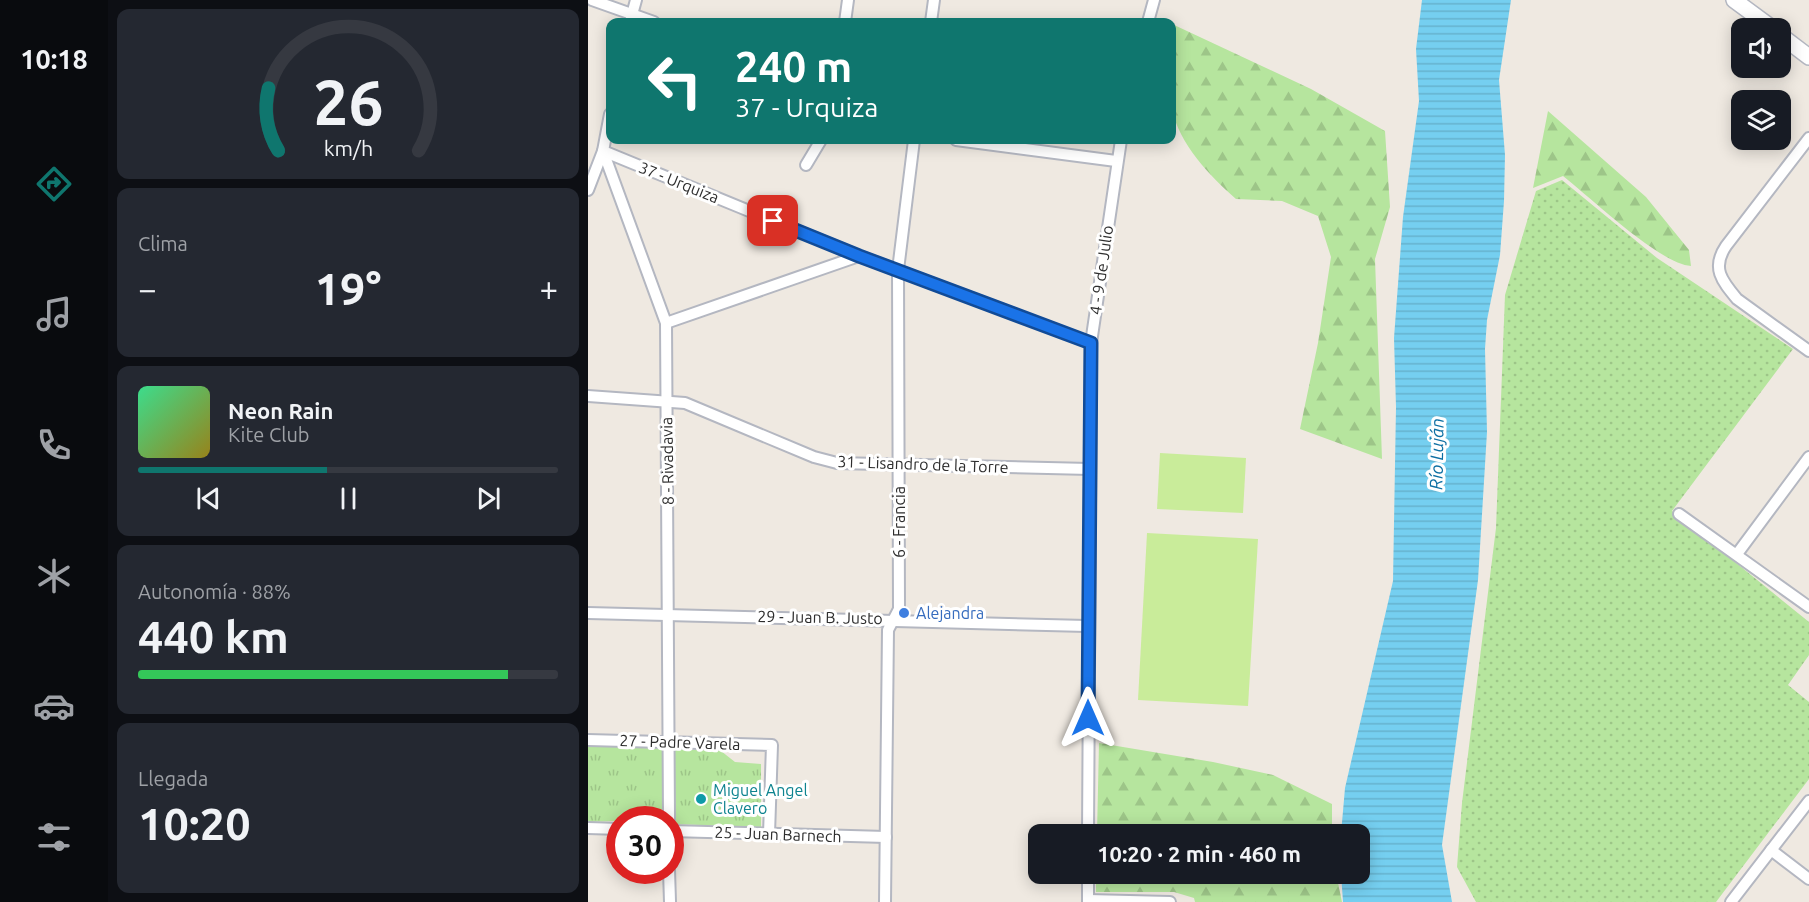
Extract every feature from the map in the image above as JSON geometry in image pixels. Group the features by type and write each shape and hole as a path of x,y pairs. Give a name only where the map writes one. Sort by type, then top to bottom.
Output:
{"street":[{"path":"592,0 627,18"},
{"path":"632,18 636,0"},
{"path":"846,18 848,0"},
{"path":"932,18 934,0"},
{"path":"1140,0 1153,3 1149,18"},
{"path":"1734,0 1758,18"},
{"path":"1791,43 1809,57"},
{"path":"588,190 603,151 606,135"},
{"path":"1809,138 1719,256 1717,265 1737,299 1809,351"},
{"path":"806,165 819,144"},
{"name":"6 - Francia","path":"885,902 888,630 899,609 897,270 913,144"},
{"path":"986,144 1116,161"},
{"name":"4 - 9 de Julio","path":"1088,824 1087,626 1091,343 1120,144"},
{"name":"37 - Urquiza","path":"603,151 859,256 1091,343"},
{"name":"8 - Rivadavia","path":"603,151 666,323 669,806"},
{"path":"666,323 859,256"},
{"name":"31 - Lisandro de la Torre","path":"588,396 685,403 814,457 837,463 1090,469"},
{"path":"1737,555 1809,457"},
{"path":"1679,514 1809,607"},
{"name":"29 - Juan B. Justo","path":"588,613 892,619 1087,626"},
{"name":"27 - Padre Varela","path":"588,740 772,745 769,834"},
{"path":"1731,902 1809,801"},
{"path":"588,828 606,829"},
{"name":"25 - Juan Barnech","path":"684,831 886,837"},
{"path":"1771,850 1809,879"},
{"path":"669,884 670,902"},
{"path":"1088,884 1088,901 1170,902"}],"green space":[{"path":"1176,26 1311,89 1385,131 1390,207 1375,259 1382,459 1300,429 1318,343 1331,257 1318,216 1282,201 1236,199 1206,170 1181,135 1176,122"},
{"path":"1548,111 1646,197 1689,250 1691,266 1662,254 1644,242 1563,176 1533,188"},
{"path":"1562,180 1657,258 1793,349 1672,511 1809,622 1809,655 1788,685 1809,702 1809,779 1716,902 1476,902 1457,867 1462,803 1496,528 1505,295 1536,191"},
{"path":"1160,453 1246,458 1243,513 1157,509"},
{"path":"1147,533 1258,539 1248,706 1138,700"},
{"path":"1099,743 1213,762 1273,775 1332,804 1332,824 1097,824"},
{"path":"588,746 721,751 735,762 761,764 761,827 684,824 684,806 606,806 606,821 588,822"},
{"path":"1096,884 1338,884 1342,902 1195,902 1194,898 1174,892 1096,892"}],"water":[{"name":"Río Luján","path":"1422,0 1511,0 1499,80 1505,155 1504,201 1500,255 1487,320 1485,349 1487,432 1478,580 1442,845 1452,902 1343,902 1342,884 1370,884 1370,824 1342,824 1345,788 1393,581 1396,407 1394,338 1403,217 1419,101 1416,49"}],"place":[{"name":"Alejandra","path":"904,613"},
{"name":"Miguel Angel Clavero","path":"701,799"}],"route":[{"path":"773,221 859,256 1091,343 1088,718"}]}
